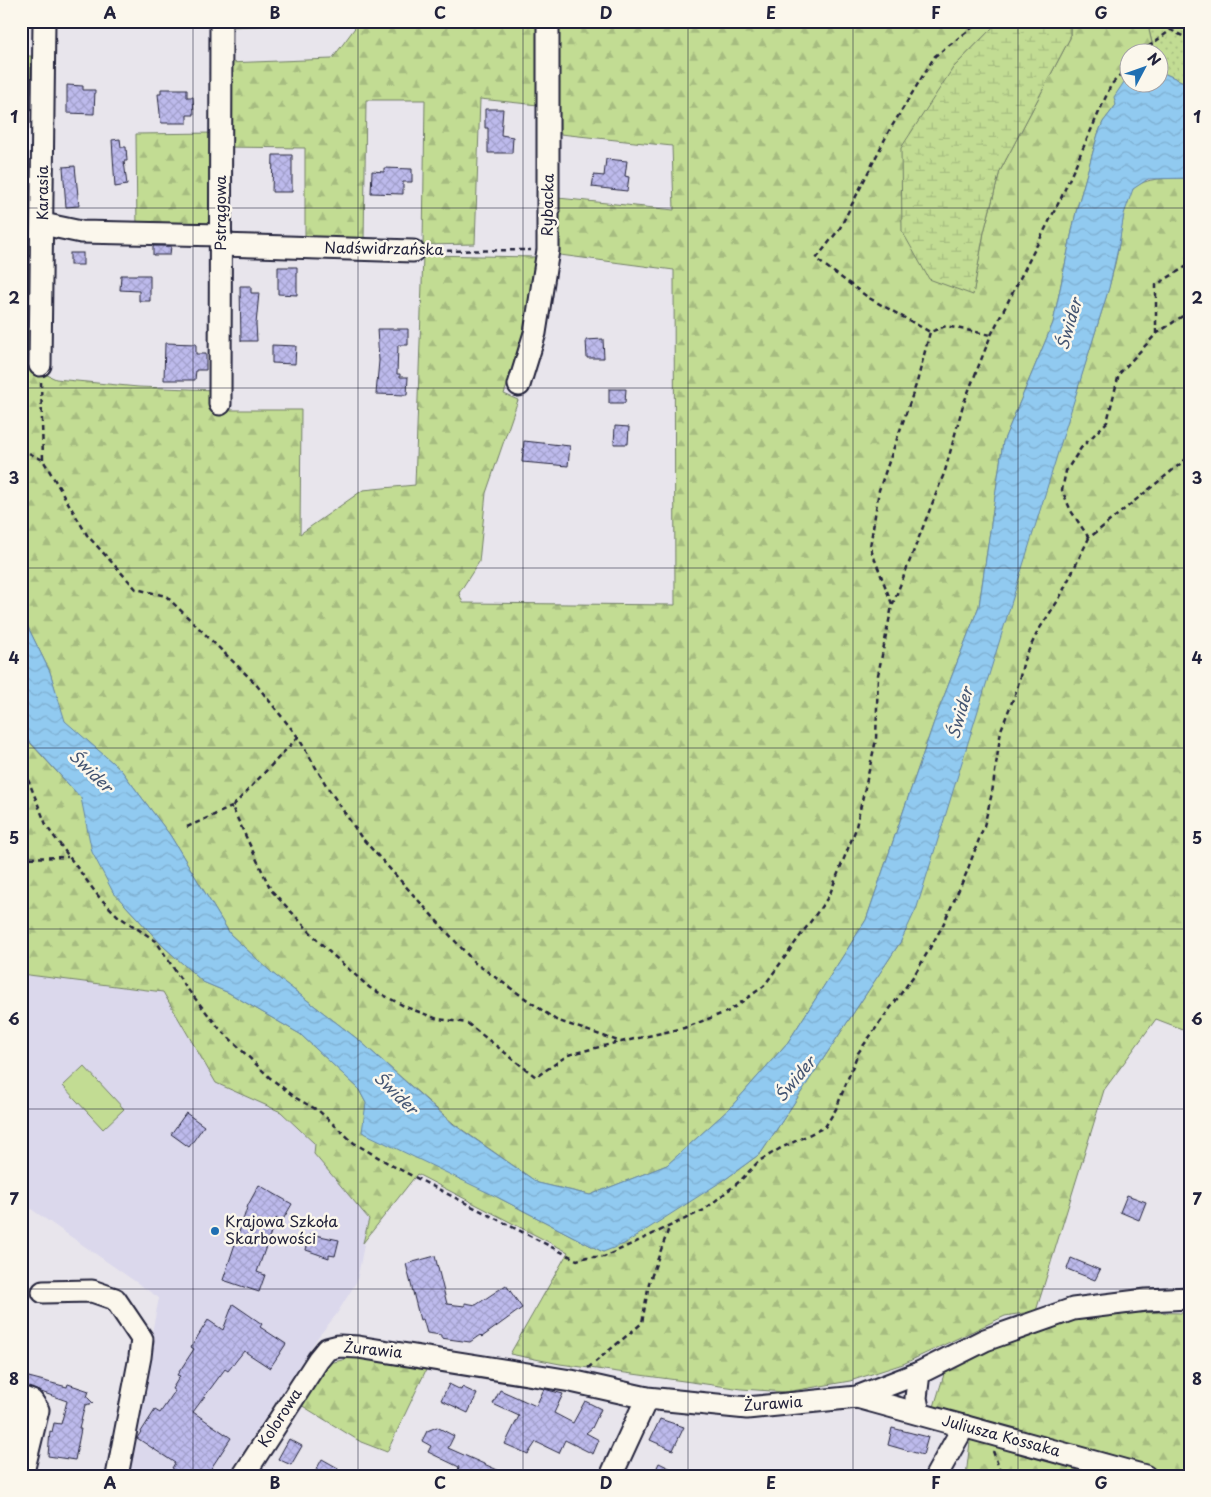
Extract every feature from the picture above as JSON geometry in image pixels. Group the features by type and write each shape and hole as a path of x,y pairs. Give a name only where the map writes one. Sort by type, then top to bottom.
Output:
{"street":[{"name":"Karasia","path":"40,365 44,21"},
{"name":"Pstrągowa","path":"220,404 221,21"},
{"name":"Rybacka","path":"519,385 535,333 548,250 548,21"},
{"name":"Nadświdrzańska","path":"43,224 81,232 413,251"},
{"path":"43,1292 92,1291 115,1298 142,1339 117,1476"},
{"name":"Żurawia","path":"318,1360 327,1349 339,1346 358,1347 571,1381 647,1398 747,1408 858,1397 919,1373 985,1340 1073,1309 1146,1300 1190,1298"},
{"name":"Kolorowa","path":"243,1476 318,1360"},
{"path":"918,1413 916,1398 919,1373"},
{"path":"21,1397 44,1407 22,1476"},
{"name":"Juliusza Kossaka","path":"858,1397 1145,1476"},
{"path":"611,1476 647,1398"},
{"path":"936,1476 964,1426"}],"path":[{"path":"980,21 935,56 889,131 840,228 816,259 869,298 930,332 946,326 991,334"},
{"path":"1160,21 1171,30 1190,40"},
{"path":"1155,42 1171,30"},
{"path":"232,808 271,890 326,949 370,988 406,1007 438,1019 467,1023 536,1077 568,1056 684,1028 729,1011 764,986 829,896 855,832 876,740 878,676 892,606 945,471 963,404 991,334 1057,206 1111,85 1118,77"},
{"name":"Nadświdrzańska","path":"413,251 548,250"},
{"path":"1156,334 1156,285 1187,266 1190,261"},
{"path":"1089,538 1071,511 1062,490 1066,471 1081,448 1107,422 1119,374 1156,334 1190,311"},
{"path":"892,606 870,547 879,490 917,382 930,332"},
{"path":"40,365 43,460 88,535 136,589 166,596 255,683 298,737 326,785 361,837 475,963 556,1020 621,1042"},
{"path":"21,448 43,460"},
{"path":"21,762 47,827 68,857 99,897 118,916 156,941 185,986 243,1054 296,1098 320,1111 354,1142 393,1166 577,1260 587,1256 604,1257 704,1210 740,1181 759,1161 824,1127 836,1109 858,1053 914,974 942,928 984,826 992,793 1001,730 1017,689 1024,660 1038,631 1059,599 1089,538 1190,456"},
{"path":"187,828 232,808 298,737"},
{"path":"21,858 68,857"},
{"path":"571,1381 642,1323 649,1283 669,1227"}],"shaded area":[{"name":"Krajowa Szkoła Skarbowości","path":"21,974 163,992 216,1083 281,1112 316,1144 314,1154 369,1219 357,1281 227,1476 151,1476 149,1473 135,1471 133,1476 123,1476 159,1298 21,1202"}],"green space":[{"path":"227,21 308,21 308,24 228,27"},
{"path":"360,21 538,21 538,105 480,99 475,244 423,245 425,100 366,100 364,241 305,239 305,148 225,147 227,63 332,59"},
{"path":"558,21 999,21 953,68 973,294 984,232 1000,171 1070,38 1070,21 1151,21 1149,30 1152,42 1118,42 1118,92 1121,92 1116,105 1103,122 1098,134 1076,212 1053,323 1003,442 979,606 934,722 866,920 788,1042 730,1108 667,1165 590,1195 538,1183 454,1124 360,1041 272,973 230,934 170,835 121,770 64,721 50,672 24,619 25,586 21,571 21,248 29,249 29,358 45,374 56,379 138,387 216,390 215,410 301,410 300,534 363,490 415,485 423,255 535,257 525,332 504,394 518,400 486,493 479,562 459,593 463,603 675,605 674,270 560,255 558,198 674,210 672,146 560,134"},
{"path":"999,21 1070,21 1070,38 1000,171 984,232 973,295 929,279 902,231 901,148 953,68"},
{"path":"1151,21 1190,21 1190,85 1168,75 1168,42 1152,42 1149,30"},
{"path":"21,56 31,56 30,94 21,81"},
{"path":"215,133 216,227 137,230 136,134"},
{"path":"21,164 29,164 29,249 21,248"},
{"path":"1190,178 1190,1032 1156,1019 1104,1090 1036,1311 1005,1316 903,1364 850,1381 786,1392 742,1389 560,1364 510,1354 568,1252 417,1174 363,1243 369,1219 314,1154 315,1144 281,1112 216,1083 163,992 21,974 21,733 81,798 113,892 163,946 203,982 229,993 300,1034 358,1088 366,1103 499,1198 603,1252 727,1178 761,1153 901,941 1103,307 1116,261 1127,201 1135,187 1141,183 1161,179"},
{"path":"84,1066 124,1109 103,1129 63,1086"},
{"path":"1137,1313 1190,1313 1190,1458 1187,1476 1173,1476 933,1410 945,1371 1003,1343 1043,1329 1084,1318"},
{"path":"354,1357 426,1370 387,1452 361,1442 301,1405 330,1363"},
{"path":"971,1433 1117,1476 966,1476"}],"water":[{"name":"Świder","path":"1168,75 1190,85 1190,178 1148,179 1133,189 1124,214 1109,288 917,907 901,941 761,1153 727,1178 624,1244 603,1252 499,1198 362,1132 366,1103 358,1088 300,1034 229,993 203,982 163,946 113,892 92,852 81,798 21,732 21,571 25,586 24,619 50,672 65,721 121,770 170,835 230,934 272,973 360,1041 453,1124 538,1183 590,1195 667,1165 730,1108 788,1042 866,920 934,722 979,606 1003,442 1053,323 1076,212 1098,134 1103,122 1116,105 1114,97 1118,91 1168,92"}],"building":[{"path":"67,85 83,86 83,90 95,90 94,114 67,113"},
{"path":"161,89 187,89 187,97 193,97 194,115 187,115 187,123 161,123 158,94 161,94"},
{"path":"485,109 503,109 501,135 513,137 512,153 488,153 488,128 485,128"},
{"path":"120,139 121,147 126,147 127,161 124,161 127,185 115,187 112,140"},
{"path":"273,155 292,155 292,192 272,192"},
{"path":"606,159 627,161 625,176 629,177 627,191 592,187 594,175 604,176"},
{"path":"75,166 79,206 66,207 63,167"},
{"path":"384,168 412,169 412,182 403,182 403,194 371,193 372,171 384,172"},
{"path":"153,246 171,246 170,255 153,255"},
{"path":"70,253 83,253 83,265 70,265"},
{"path":"278,267 297,267 297,295 278,294"},
{"path":"121,275 150,275 150,301 139,301 139,291 120,290"},
{"path":"240,286 251,286 251,293 259,293 256,324 257,341 241,341"},
{"path":"377,329 408,329 408,345 398,345 397,374 400,374 400,377 408,377 407,395 376,394 379,361"},
{"path":"603,339 604,358 587,358 586,340"},
{"path":"165,343 196,344 196,354 206,354 206,370 196,370 195,380 164,380"},
{"path":"272,345 296,346 295,364 272,363"},
{"path":"609,389 626,389 625,403 609,403"},
{"path":"615,426 629,427 628,444 614,444"},
{"path":"524,441 570,446 568,466 522,462"},
{"path":"186,1113 204,1126 189,1147 171,1134"},
{"path":"259,1185 292,1204 281,1223 276,1218 257,1272 265,1275 259,1292 223,1280 248,1205"},
{"path":"1127,1195 1146,1202 1139,1220 1120,1212"},
{"path":"310,1234 339,1240 335,1256 329,1255 329,1258 306,1250"},
{"path":"435,1256 447,1304 465,1306 465,1303 476,1305 506,1285 522,1308 482,1337 480,1335 470,1342 441,1338 441,1335 427,1333 423,1319 420,1320 406,1264"},
{"path":"1071,1258 1100,1270 1095,1280 1067,1269"},
{"path":"233,1304 262,1324 260,1327 286,1344 270,1368 244,1351 228,1371 225,1369 193,1412 231,1438 206,1476 184,1476 172,1468 175,1463 137,1438 155,1410 160,1413 175,1391 172,1389 180,1376 177,1375 194,1349 191,1347 208,1320 223,1330"},
{"path":"21,1375 67,1387 68,1384 89,1391 87,1397 93,1403 85,1405 79,1429 81,1429 75,1460 48,1456 50,1431 52,1432 54,1423 61,1424 67,1401 21,1385"},
{"path":"449,1384 461,1390 462,1387 477,1394 468,1413 441,1400"},
{"path":"544,1389 563,1394 554,1413 573,1423 585,1401 601,1409 592,1428 586,1433 599,1440 593,1454 565,1440 559,1453 536,1442 528,1454 505,1444 519,1416 493,1404 500,1390 536,1406"},
{"path":"660,1419 684,1427 673,1450 650,1440"},
{"path":"437,1427 454,1436 448,1448 511,1476 456,1476 459,1467 428,1452 431,1446 422,1441 427,1431"},
{"path":"892,1428 928,1437 923,1455 888,1445"},
{"path":"289,1439 302,1446 291,1465 278,1459"},
{"path":"322,1459 338,1468 334,1476 313,1476"},
{"path":"659,1463 686,1476 653,1476"}],"place":[{"name":"Krajowa Szkoła Skarbowości","path":"215,1231"}]}
